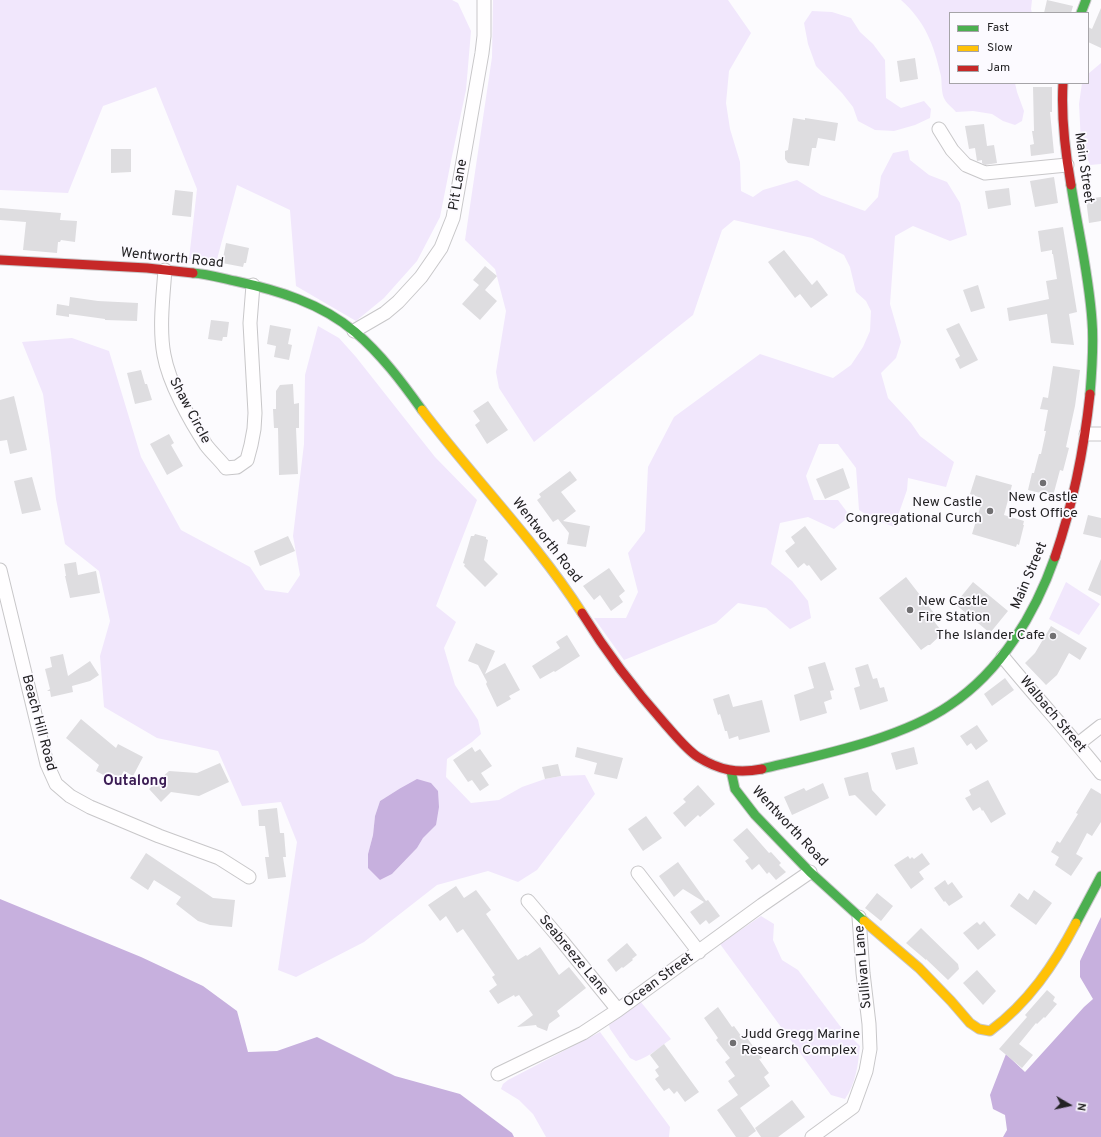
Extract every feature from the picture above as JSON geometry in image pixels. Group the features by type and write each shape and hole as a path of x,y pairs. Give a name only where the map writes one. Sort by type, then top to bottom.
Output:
{"main road":[{"path":"1081,12 1086,0"},
{"name":"Main Street","path":"731,771 746,772 861,743 909,726 939,712 953,703 978,682 1003,657 1022,630 1060,542 1079,473 1086,434 1092,362 1092,320 1088,284 1067,165 1063,129 1061,100 1063,84"},
{"name":"Wentworth Road","path":"0,260 164,270 203,274 253,285 310,303 325,311 354,331 379,354 432,422 530,540 651,708 673,733 696,756 710,764 731,771 735,789 755,814 810,872 859,917 919,968 970,1023 979,1029 990,1031 1004,1022 1026,1000 1062,948 1101,876"}],"street":[{"name":"Pit Lane","path":"354,331 385,313 410,290 441,248 453,218 482,54 484,36 484,0"},
{"path":"939,129 952,150 966,165 985,173 1067,165"},
{"name":"Shaw Circle","path":"164,270 162,337 168,371 181,402 191,420 207,446 226,468 237,468 247,460 254,429 255,413 250,324 253,285"},
{"path":"1086,434 1101,434"},
{"name":"Beach Hill Road","path":"0,570 47,764 56,784 70,796 90,807 159,836 219,858 249,877"},
{"name":"Walbach Street","path":"1003,657 1101,773"},
{"path":"1078,744 1101,726"},
{"name":"Ocean Street","path":"498,1074 583,1033 618,1010 762,905 810,872"},
{"path":"638,873 699,952"},
{"name":"Seabreeze Lane","path":"528,901 618,1010"},
{"name":"Sullivan Lane","path":"812,1137 853,1107 866,1071 870,1049 869,1024 863,973 859,917"}],"shaded area":[{"path":"0,0 452,0 458,3 471,31 466,90 440,217 417,261 384,298 356,321 296,286 290,210 237,185 216,263 189,259 197,189 156,87 103,106 68,193 0,190"},
{"path":"493,0 728,0 751,33 729,71 726,103 730,129 740,162 741,191 753,197 763,190 797,180 821,195 865,211 878,197 881,176 893,153 908,150 910,160 929,175 947,182 960,203 967,235 950,241 913,226 895,236 890,304 901,342 896,358 881,373 888,398 911,423 920,436 954,462 946,487 908,478 907,490 894,527 872,518 859,510 856,468 838,444 819,444 806,476 814,500 838,500 850,516 834,529 808,517 780,523 771,564 792,581 808,601 811,618 790,629 766,608 738,603 716,623 624,660 594,618 626,618 638,592 628,553 645,531 648,467 674,417 760,354 833,378 851,365 863,347 870,331 871,311 866,301 856,292 850,267 844,255 812,238 734,220 722,230 693,315 534,442 499,388 496,372 506,311 495,269 465,240 492,57"},
{"path":"901,0 1032,0 1032,12 949,12 949,84 1015,84 1024,111 1022,121 1015,125 1003,121 992,114 973,111 956,112 947,103 942,92 941,76 932,44 922,25"},
{"path":"812,11 832,12 851,18 860,32 873,44 885,60 886,98 901,108 924,101 931,109 930,118 915,125 894,131 875,130 858,121 853,107 842,93 816,66 808,44 804,23"},
{"path":"1101,63 1101,164 1090,165 1081,143 1079,104 1082,84 1089,84 1089,73"},
{"path":"318,326 339,338 356,357 435,457 477,500 436,606 456,622 444,648 455,685 478,720 481,734 447,759 446,777 471,803 499,800 522,787 545,779 561,776 585,775 595,794 537,870 518,882 488,871 437,885 364,942 296,977 278,970 297,842 281,802 242,806 218,751 157,738 104,707 100,656 110,621 99,571 65,544 56,499 43,394 22,342 72,338 109,351 141,457 181,530 250,567 265,590 288,593 300,575 293,536 304,444 305,375","holes":["399,789 436,825 423,838 417,848 392,874 380,880 368,854 373,835 375,816 380,801"]},
{"path":"1066,582 1100,604 1079,635 1049,619"},
{"path":"417,779 431,783 438,791 439,807 436,825 423,838 417,848 392,874 380,880 368,868 368,854 373,835 375,816 380,801"},
{"path":"0,899 141,957 203,986 237,1011 248,1052 277,1051 317,1037 395,1076 460,1094 512,1133 514,1137 0,1137"},
{"path":"761,916 774,924 773,940 782,960 798,970 840,1026 860,1046 854,1080 845,1099 831,1095 720,944"},
{"path":"1101,917 1101,1137 1003,1137 1007,1130 1005,1115 993,1109 990,1095 1006,1054 1025,1072 1093,999 1080,977 1080,961"},
{"path":"640,1001 671,1039 650,1054 636,1061 630,1058 610,1029 609,1025"},
{"path":"600,1032 670,1127 669,1137 546,1137 533,1114 519,1100 501,1089 503,1084 508,1080"}],"building":[{"path":"1047,0 1073,6 1071,12 1044,12"},
{"path":"1101,8 1101,48 1089,42 1089,28 1092,29"},
{"path":"915,58 918,79 900,82 897,61"},
{"path":"1033,87 1052,87 1052,112 1050,112 1054,153 1031,156 1030,145 1034,144 1032,131 1034,131"},
{"path":"793,118 805,120 805,118 838,123 835,141 818,138 816,148 812,148 809,166 788,163 785,159 785,151 788,150"},
{"path":"984,124 987,146 994,145 997,163 985,165 982,163 982,160 977,161 975,148 969,149 965,126"},
{"path":"111,149 131,149 131,172 111,173"},
{"path":"1054,177 1058,203 1035,207 1030,181"},
{"path":"1009,188 1011,205 988,209 985,191"},
{"path":"175,190 193,192 191,217 172,215"},
{"path":"1101,197 1101,221 1089,223 1086,199"},
{"path":"0,208 61,213 60,220 77,221 75,242 61,240 58,242 57,253 23,250 26,222 0,220"},
{"path":"1063,227 1077,312 1069,314 1074,345 1051,343 1047,314 1009,321 1007,308 1049,299 1046,281 1057,279 1053,254 1052,250 1041,252 1038,231"},
{"path":"226,243 249,248 246,263 244,263 243,267 222,263"},
{"path":"784,250 812,285 817,280 828,295 811,308 800,294 795,298 768,262"},
{"path":"485,266 497,276 485,290 497,301 480,320 462,304 479,285 473,280"},
{"path":"978,285 985,308 971,312 963,290"},
{"path":"70,297 98,301 138,303 137,321 105,320 69,314 69,317 56,315 57,304 69,306"},
{"path":"211,320 229,322 227,337 223,337 222,341 208,339"},
{"path":"959,323 978,360 960,369 955,359 960,356 946,329"},
{"path":"270,325 291,329 288,344 292,345 289,360 274,357 276,346 267,344"},
{"path":"1053,366 1080,370 1075,406 1066,447 1069,448 1063,471 1060,470 1053,496 1028,490 1032,473 1034,473 1039,454 1041,454 1046,431 1044,431 1048,410 1040,409 1043,397 1048,398"},
{"path":"141,370 152,400 135,404 127,373"},
{"path":"293,384 294,404 299,403 299,428 296,428 298,474 279,475 278,428 274,428 273,409 276,409 276,391 280,385"},
{"path":"14,396 27,450 10,454 7,440 0,441 0,400"},
{"path":"488,401 508,430 487,444 475,425 480,421 473,411"},
{"path":"169,434 174,443 171,445 183,466 167,475 150,444"},
{"path":"843,468 850,488 825,499 816,479"},
{"path":"570,471 577,480 561,492 576,511 563,521 590,526 586,547 567,544 569,533 558,519 553,522 537,500 541,497 539,494"},
{"name":"New Castle Congregational Curch","path":"976,475 1012,485 1004,515 1024,521 1019,545 1017,544 1016,547 972,534 980,508 978,507 981,498 970,494"},
{"path":"32,477 41,510 22,514 14,481"},
{"path":"1088,515 1101,518 1101,538 1083,534"},
{"path":"805,526 837,569 821,581 809,565 807,566 804,563 798,568 785,551 795,543 791,537"},
{"path":"475,534 486,537 488,540 484,560 498,574 485,587 464,566 465,564 463,563 471,536 474,536"},
{"path":"288,536 295,551 260,566 254,551"},
{"path":"1101,559 1101,596 1088,590"},
{"path":"76,562 78,575 96,571 100,593 70,598 64,564"},
{"path":"609,568 625,591 619,596 623,602 611,611 600,595 594,600 583,586"},
{"name":"New Castle Fire Station","path":"906,577 937,617 933,620 943,633 930,645 921,650 879,598"},
{"path":"973,582 1008,611 990,633 955,604"},
{"path":"1051,626 1087,648 1080,660 1069,653 1057,675 1046,685 1025,663 1035,653"},
{"path":"567,635 580,656 555,672 554,671 540,679 532,666 560,648 556,642"},
{"path":"476,643 495,651 485,674 505,663 520,690 509,696 511,699 497,707 478,665 468,661"},
{"path":"63,654 68,676 90,661 99,675 90,681 72,686 73,692 51,697 50,691 47,691 50,689 45,669 52,667 50,657"},
{"path":"825,662 834,690 830,691 832,699 824,702 827,713 800,721 794,695 814,688 808,667"},
{"path":"868,664 873,679 877,678 880,688 884,687 888,701 860,710 854,688 860,686 855,668"},
{"path":"1005,678 1014,690 992,706 984,694"},
{"path":"729,694 733,707 762,700 770,732 739,740 738,736 729,739 720,714 718,715 713,699"},
{"path":"81,719 116,748 118,744 143,757 133,776 124,771 120,778 111,773 109,778 96,771 99,765 66,738"},
{"path":"977,725 988,741 976,750 971,743 967,746 960,736"},
{"path":"472,747 475,752 480,749 492,766 481,773 489,785 480,791 472,780 468,782 453,760"},
{"path":"577,747 623,758 617,779 594,774 597,763 575,757"},
{"path":"914,747 918,764 896,770 891,753"},
{"path":"220,763 229,782 199,796 171,792 161,802 149,789 169,771 197,773"},
{"path":"558,764 561,776 545,779 542,767"},
{"path":"868,772 872,790 886,805 876,816 855,795 849,796 844,778"},
{"path":"988,780 1006,814 991,823 980,807 973,811 965,798 971,795 969,790"},
{"path":"823,783 829,798 792,815 784,797 804,788 806,791"},
{"path":"698,785 715,804 700,817 698,815 685,827 673,813 686,802 683,799"},
{"path":"1091,788 1101,794 1101,822 1092,836 1087,833 1076,854 1083,858 1071,876 1055,865 1059,857 1051,852 1057,841 1060,843 1078,814 1076,813"},
{"path":"277,808 280,833 284,833 286,857 283,857 286,877 268,879 265,857 269,857 265,826 259,826 258,810"},
{"path":"646,816 662,838 643,851 628,829"},
{"path":"747,828 769,853 771,852 781,863 779,865 786,872 776,880 769,872 767,874 759,864 752,870 745,861 749,858 733,840"},
{"path":"146,853 213,898 235,900 232,927 210,925 198,921 176,904 181,897 154,880 148,890 130,878"},
{"path":"922,853 930,864 919,872 924,879 911,889 894,865 908,856 910,859 912,857 914,859"},
{"path":"678,862 706,901 708,900 720,916 709,924 706,920 700,925 690,912 704,902 683,889 674,897 659,876"},
{"path":"945,880 948,885 952,882 963,897 949,906 945,901 944,902 934,888"},
{"path":"456,886 464,898 476,890 491,910 486,914 518,960 540,947 559,975 569,967 586,988 557,1011 560,1016 549,1024 547,1031 537,1027 536,1025 517,1027 533,1015 519,995 515,997 514,995 498,1004 489,991 497,985 492,977 495,975 463,929 457,933 446,916 440,921 428,905"},
{"path":"1034,890 1052,903 1036,925 1010,906 1019,893 1028,900"},
{"path":"877,893 893,906 881,921 865,908"},
{"path":"984,921 996,935 978,950 963,933 977,922 980,925"},
{"path":"921,928 958,964 959,969 948,980 926,959 906,943"},
{"path":"627,943 637,955 632,959 633,960 616,972 607,960"},
{"path":"977,970 996,991 983,1005 963,983"},
{"path":"1047,990 1055,997 1053,1001 1057,1004 1045,1018 1044,1017 1037,1024 1036,1023 1019,1044 1033,1055 1022,1068 999,1049 1027,1017 1025,1015"},
{"path":"718,1007 732,1027 734,1026 744,1040 747,1038 762,1058 759,1059 769,1073 764,1077 770,1086 740,1108 756,1131 748,1137 736,1137 717,1110 738,1095 728,1081 735,1076 725,1062 730,1058 716,1040 718,1038 704,1018"},
{"path":"664,1044 699,1092 685,1102 677,1091 674,1094 669,1088 664,1091 655,1079 659,1076 655,1070 659,1067 650,1055"},
{"path":"792,1100 805,1117 778,1137 761,1137 755,1128"}],"traffic: fast":[{"path":"1081,12 1086,0"},
{"path":"1071,185 1091,304 1093,348 1090,394"},
{"path":"193,273 214,276 282,293 313,305 328,313 355,332 374,350 399,379 422,410"},
{"path":"762,769 834,752 884,736 930,717 950,705 985,676 1014,640 1037,599 1055,557"},
{"path":"731,771 735,789 755,815 810,872 864,921"},
{"path":"1076,923 1101,876"}],"traffic: slow":[{"path":"422,410 544,560 582,613"},
{"path":"864,921 919,968 970,1023 979,1029 990,1031 1004,1020 1028,996 1059,954 1076,923"}],"traffic: jam":[{"path":"1063,84 1064,134 1071,185"},
{"path":"0,260 147,268 193,273"},
{"path":"1055,557 1077,477 1085,436 1090,394"},
{"path":"582,613 611,656 643,698 681,742 698,757 713,765 728,770 744,771 762,769"}],"place":[{"name":"New Castle Post Office","path":"1043,483"},
{"name":"New Castle Congregational Curch","path":"990,511"},
{"name":"New Castle Fire Station","path":"910,610"},
{"name":"The Islander Cafe","path":"1053,636"},
{"name":"Judd Gregg Marine Research Complex","path":"733,1043"}],"district":[{"name":"Outalong","path":"135,782"}]}
